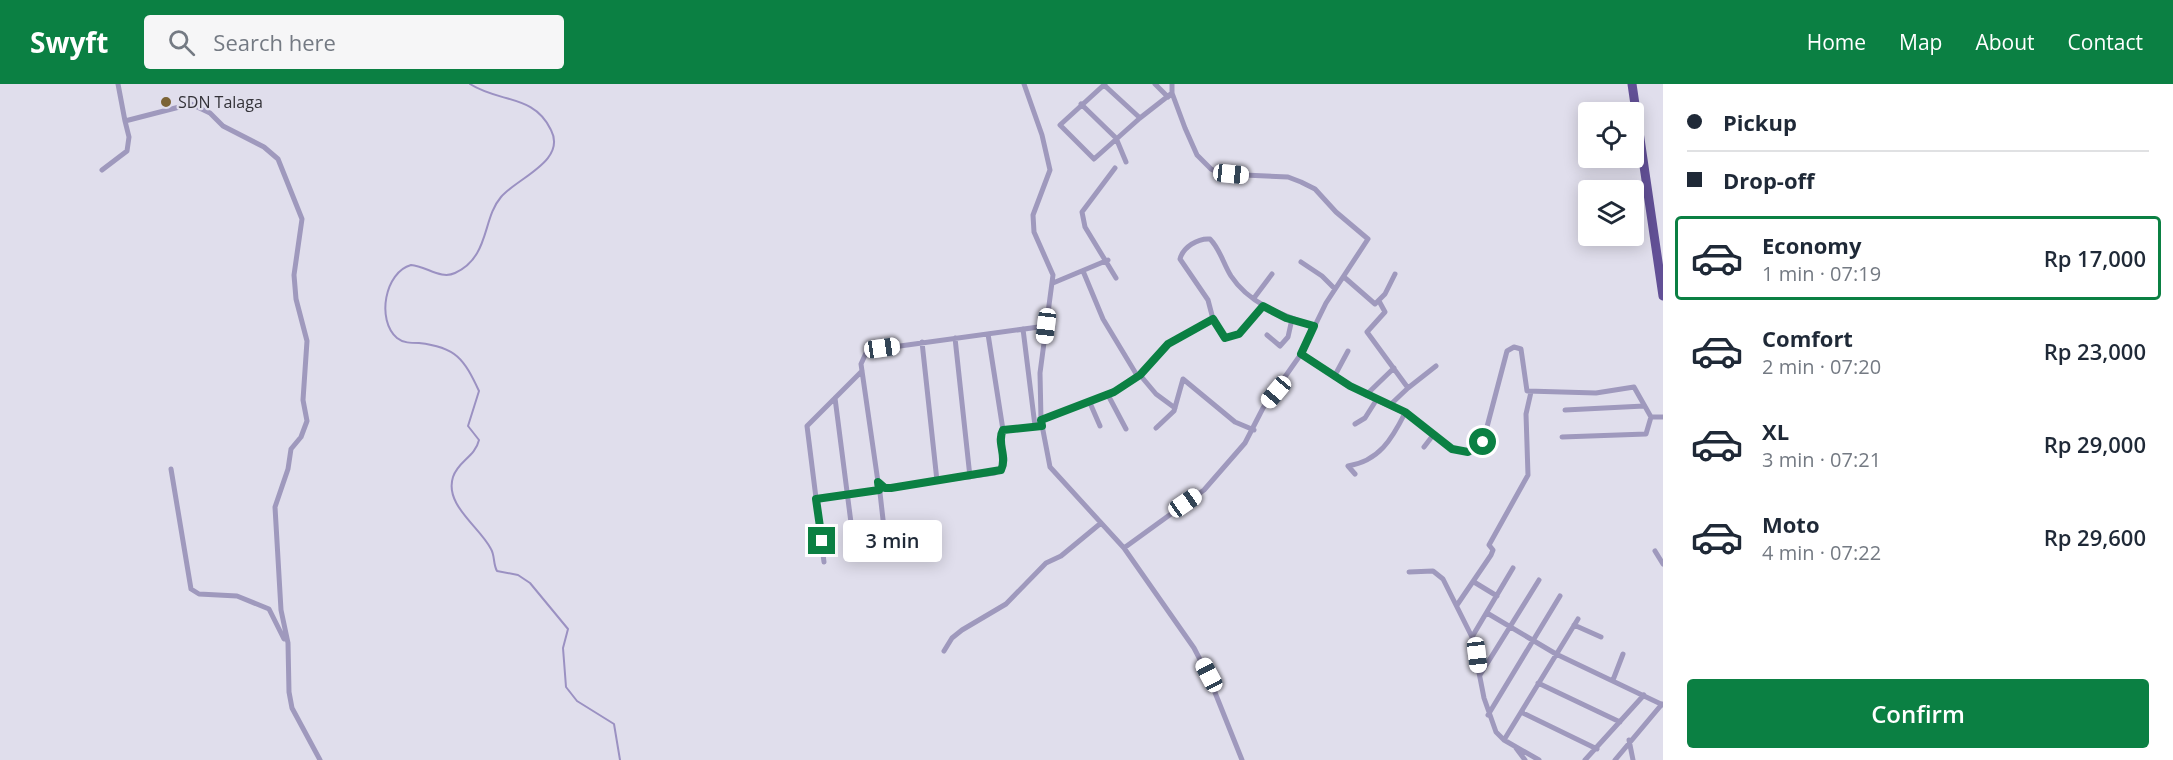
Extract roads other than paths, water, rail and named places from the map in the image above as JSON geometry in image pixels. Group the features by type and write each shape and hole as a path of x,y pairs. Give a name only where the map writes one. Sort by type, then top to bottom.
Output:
{"highway":[{"path":"1632,84 1663,296"}],"street":[{"path":"102,170 127,151 129,145 118,84"},
{"path":"1024,84 1048,157 1048,180 1033,215 1034,232 1046,255 1053,283 1040,373 1039,424"},
{"path":"1140,118 1105,84 1060,125 1091,158 1096,159 1116,138 1140,118 1171,89"},
{"path":"1155,84 1171,89"},
{"path":"1124,548 1204,490 1219,475 1254,430 1263,408 1301,354 1335,289 1366,245 1368,236 1336,212 1315,189 1301,182 1287,177 1269,178 1214,171 1197,154 1171,89"},
{"path":"1081,104 1116,138 1126,162"},
{"path":"124,122 191,105 210,113 223,126 264,147 278,159 302,219 294,275 296,299 307,341 303,400 307,421 301,437 291,449 288,470 275,507 281,610 288,649 289,692 292,708 320,760"},
{"path":"1115,168 1082,212 1085,227 1108,260 1116,278"},
{"path":"1263,306 1248,326 1235,336 1224,337 1213,319 1208,300 1180,259 1182,253 1200,239 1212,240 1219,249 1221,260 1239,288 1263,306 1314,326"},
{"path":"1053,283 1108,260"},
{"path":"1301,262 1322,276 1335,289"},
{"path":"1083,271 1103,319 1139,376 1156,394 1175,408"},
{"path":"1254,298 1272,274"},
{"path":"1344,277 1374,303 1379,301 1395,274"},
{"path":"1379,301 1385,312 1367,332 1408,388"},
{"path":"1003,430 1039,424 1108,395 1139,376 1168,344 1213,319"},
{"path":"1267,335 1280,346 1288,337 1292,319"},
{"path":"886,546 862,371 863,358 871,350 1046,326"},
{"path":"1023,329 1039,424 1050,467 1124,548 1194,648 1223,708 1242,760"},
{"path":"878,482 885,488 891,488 970,477 1001,470 1004,461 1000,439 1003,430 988,334"},
{"path":"955,338 970,477"},
{"path":"922,342 937,481"},
{"path":"1301,354 1366,395 1405,412 1452,449 1461,451 1468,452 1480,445 1506,354 1514,347 1521,348 1526,389 1531,392 1596,393 1632,386 1636,388 1651,417 1646,434 1562,437"},
{"path":"1334,376 1348,351"},
{"path":"1390,405 1436,366"},
{"path":"1366,395 1394,368"},
{"path":"824,562 807,426 862,371"},
{"path":"1156,428 1175,408 1183,379 1235,422 1254,430"},
{"path":"1457,605 1492,552 1489,545 1528,475 1526,414 1531,392"},
{"path":"1108,395 1126,429"},
{"path":"835,398 855,554"},
{"path":"1355,424 1365,418 1377,399"},
{"path":"1090,403 1100,426"},
{"path":"1565,410 1644,406"},
{"path":"1355,474 1348,466 1365,463 1385,445 1405,412"},
{"path":"1651,417 1663,417"},
{"path":"1424,447 1434,434"},
{"path":"171,469 191,589 199,594 243,598 269,609 277,620 288,649"},
{"path":"816,499 879,490"},
{"path":"944,651 952,638 1006,604 1046,563 1061,556 1101,523"},
{"path":"1655,551 1663,564"},
{"path":"1472,637 1513,568"},
{"path":"1409,572 1433,571 1439,574 1472,637 1488,715 1496,732 1504,740 1539,760"},
{"path":"1479,675 1539,580"},
{"path":"1474,582 1497,596"},
{"path":"1488,715 1560,596"},
{"path":"1487,613 1556,654 1662,705 1629,740 1615,760"},
{"path":"1504,740 1578,618"},
{"path":"1574,625 1601,637"},
{"path":"1613,680 1623,654"},
{"path":"1538,683 1620,722"},
{"path":"1585,760 1644,695"},
{"path":"1521,712 1597,749"},
{"path":"1629,740 1633,760"},
{"path":"1515,747 1525,760"}],"waterway":[{"path":"470,84 535,110 544,118 551,130 554,141 552,151 538,168 501,197 495,206 480,248 466,266 450,275 411,265 402,269 395,277 386,297 387,320 399,340 432,345 457,356 474,380 479,391 468,426 479,440 474,451 455,472 452,487 454,497 464,515 491,549 497,571 518,575 530,583 568,629 563,648 566,687 577,701 614,724 620,760"}],"place":[{"name":"SDN Talaga","path":"166,102"}]}
